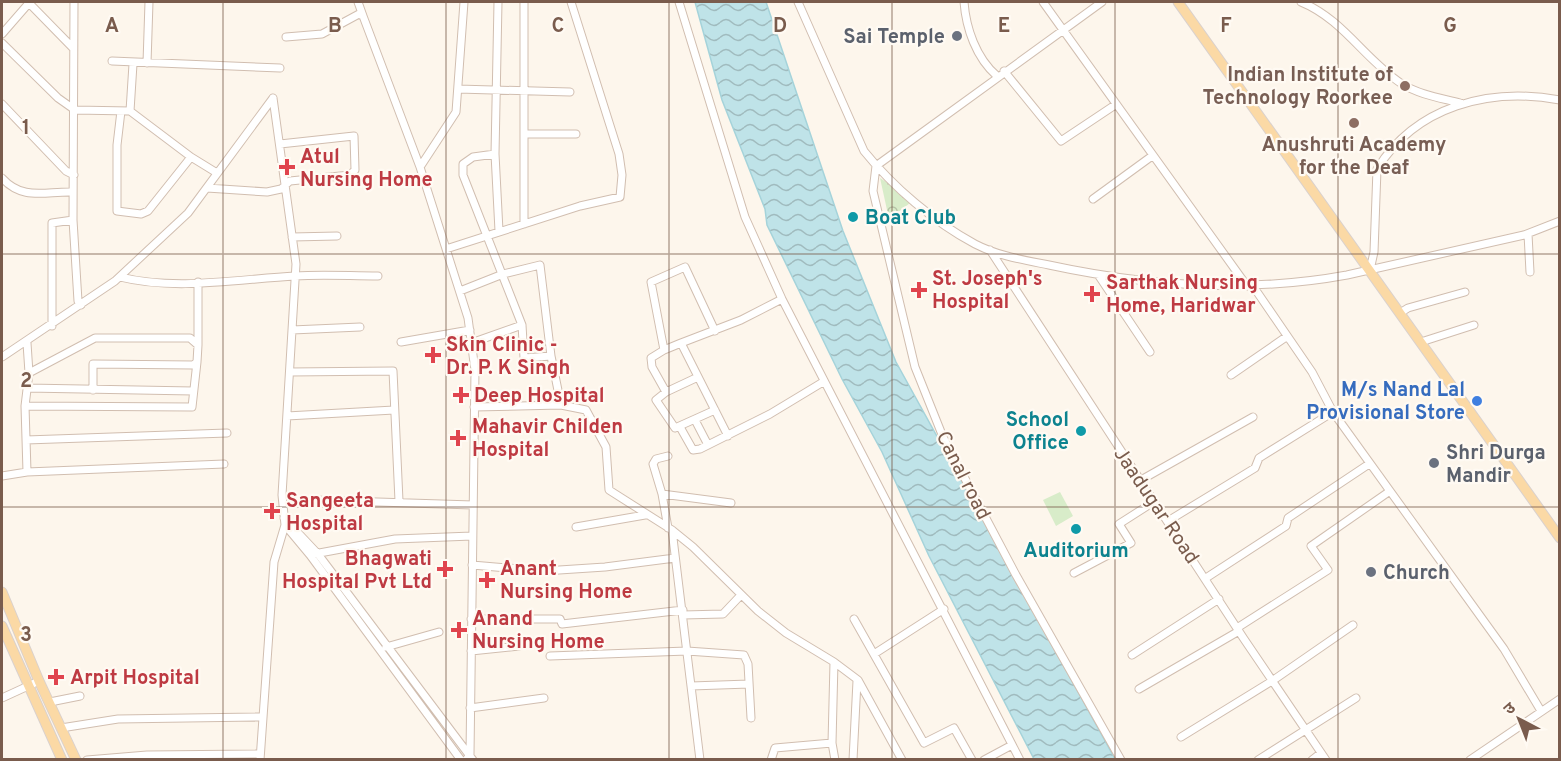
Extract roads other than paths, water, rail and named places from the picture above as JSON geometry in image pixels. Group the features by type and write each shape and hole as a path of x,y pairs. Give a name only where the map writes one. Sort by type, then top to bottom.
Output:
{"main road":[{"path":"1178,2 1560,538"},
{"path":"2,592 39,681 76,759"},
{"path":"2,626 62,759"}],"street":[{"path":"2,34 30,2 73,48"},
{"path":"74,2 73,220 78,301 81,305"},
{"path":"147,63 149,2"},
{"path":"358,2 420,167 460,291 470,330 475,370 470,758"},
{"path":"420,167 456,112 464,2"},
{"path":"498,2 495,154 499,231"},
{"path":"524,2 524,224"},
{"path":"446,249 499,231 620,197 622,175 618,154 571,2"},
{"path":"679,2 746,217 782,299 1020,759"},
{"path":"798,2 864,151 876,166 919,205 956,232 990,250 1018,259 1099,276 1250,286 1318,280 1370,270 1528,234 1560,221"},
{"path":"964,2 969,29 976,46 988,68 997,76"},
{"path":"1043,2 1152,156 1312,372 1333,412 1504,649 1541,711"},
{"path":"876,166 1102,2"},
{"path":"1301,2 1314,4 1402,84 1441,99 1460,103 1502,98 1560,100"},
{"path":"286,37 322,34 359,14 363,16"},
{"path":"2,43 58,98 75,110 130,111 191,157 218,173"},
{"path":"112,61 133,64 280,68"},
{"path":"130,111 133,64"},
{"path":"1004,71 1061,141 1115,105"},
{"path":"458,89 570,92"},
{"path":"2,357 27,343 120,277 188,213 273,98 292,237 295,276 282,495 284,521 274,562 260,757 147,755 87,759"},
{"path":"1370,270 1374,252 1377,169 1395,147 1420,123 1460,103"},
{"path":"2,104 66,171 74,175"},
{"path":"121,111 117,145 117,211 141,213 148,211 191,157"},
{"path":"524,134 576,134"},
{"path":"207,188 267,192 281,189 290,181 350,175 355,170 354,136 280,144"},
{"path":"495,154 473,157 463,164 463,175 522,325 524,358 551,356"},
{"path":"1093,199 1152,156"},
{"name":"Canal road","path":"876,166 873,191 915,367 943,437 1016,575 1121,759"},
{"path":"2,178 10,187 26,194 73,192"},
{"path":"51,326 52,223 73,220"},
{"path":"1528,234 1530,272"},
{"path":"292,237 337,237"},
{"name":"Jaadugar Road","path":"990,250 1272,681 1324,756"},
{"path":"460,291 503,274 540,265 551,356 561,405"},
{"path":"664,350 651,282 686,267 715,331"},
{"path":"120,277 137,281 198,282 295,276 378,276"},
{"path":"1099,276 1150,352"},
{"path":"25,406 192,407 198,345 198,282"},
{"path":"1400,313 1408,308 1465,292"},
{"path":"666,392 652,367 651,358 664,350 715,331 782,299"},
{"path":"471,343 522,325"},
{"path":"1421,342 1474,325"},
{"path":"292,330 360,327"},
{"path":"401,342 470,330"},
{"path":"1231,375 1286,337"},
{"path":"29,373 95,338 190,338 198,345"},
{"path":"27,343 29,373 25,406 27,472"},
{"path":"681,344 728,436"},
{"path":"93,390 93,364 193,365 197,362"},
{"path":"290,372 393,371 399,501"},
{"path":"698,377 666,392 656,400 675,428 715,410"},
{"path":"680,427 693,450 708,446 823,382"},
{"path":"27,388 193,391"},
{"path":"474,408 561,405 586,410 606,447 605,464 609,490 670,529 693,547 741,595 786,633 858,680 902,759"},
{"path":"287,416 394,410"},
{"path":"1168,521 1255,468 1259,458 1333,412"},
{"path":"1141,480 1253,417"},
{"path":"695,420 708,446"},
{"path":"26,440 227,433"},
{"path":"668,456 656,459 653,465 662,494 675,558 700,759"},
{"path":"2,476 27,472 224,464"},
{"path":"1206,578 1286,526 1288,518 1369,464"},
{"path":"1139,689 1238,629 1328,570 1311,546 1390,490"},
{"path":"662,494 731,503"},
{"path":"314,500 473,504"},
{"path":"1074,573 1131,543 1119,524 1155,501"},
{"path":"576,527 645,515"},
{"path":"284,521 314,554 470,758"},
{"path":"314,554 395,539 472,536"},
{"path":"472,565 544,571 605,567 675,558"},
{"path":"471,619 560,619 562,624 683,613 723,614 741,595"},
{"path":"1132,655 1218,599"},
{"path":"873,654 944,609"},
{"path":"854,619 924,742 954,728 972,759"},
{"path":"1181,737 1272,681 1353,625"},
{"path":"385,647 439,632"},
{"path":"471,651 519,646"},
{"path":"385,647 461,759"},
{"path":"550,656 687,651 744,656 748,664 751,718"},
{"path":"834,663 832,743 835,759"},
{"path":"853,759 858,680"},
{"path":"2,698 39,681"},
{"path":"691,686 749,684"},
{"path":"50,702 80,696"},
{"path":"470,708 544,698"},
{"path":"1258,759 1356,698"},
{"path":"1470,759 1560,699"},
{"path":"61,728 118,719 263,717"},
{"path":"771,759 775,748 832,743"},
{"path":"984,759 1012,745"},
{"path":"1312,759 1324,756"}],"water":[{"path":"695,2 766,2 843,231 896,362 1115,759 1034,759 929,556 882,452 842,379 767,225 765,209 722,100"}],"place":[{"name":"Sai Temple","path":"957,36"},
{"name":"Indian Institute of Technology Roorkee","path":"1405,86"},
{"name":"Anushruti Academy for the Deaf","path":"1354,123"},
{"name":"Atul Nursing Home","path":"287,167"},
{"name":"Boat Club","path":"853,217"},
{"name":"St. Joseph's Hospital","path":"919,290"},
{"name":"Sarthak Nursing Home, Haridwar","path":"1092,294"},
{"name":"Skin Clinic - Dr. P. K Singh","path":"433,355"},
{"name":"Deep Hospital","path":"461,395"},
{"name":"M/s Nand Lal Provisional Store","path":"1477,401"},
{"name":"School Office","path":"1081,431"},
{"name":"Mahavir Childen Hospital","path":"458,438"},
{"name":"Shri Durga Mandir","path":"1434,463"},
{"name":"Sangeeta Hospital","path":"272,511"},
{"name":"Auditorium","path":"1076,529"},
{"name":"Bhagwati Hospital Pvt Ltd","path":"445,569"},
{"name":"Church","path":"1371,572"},
{"name":"Anant Nursing Home","path":"487,580"},
{"name":"Anand Nursing Home","path":"459,630"},
{"name":"Arpit Hospital","path":"56,677"}]}
